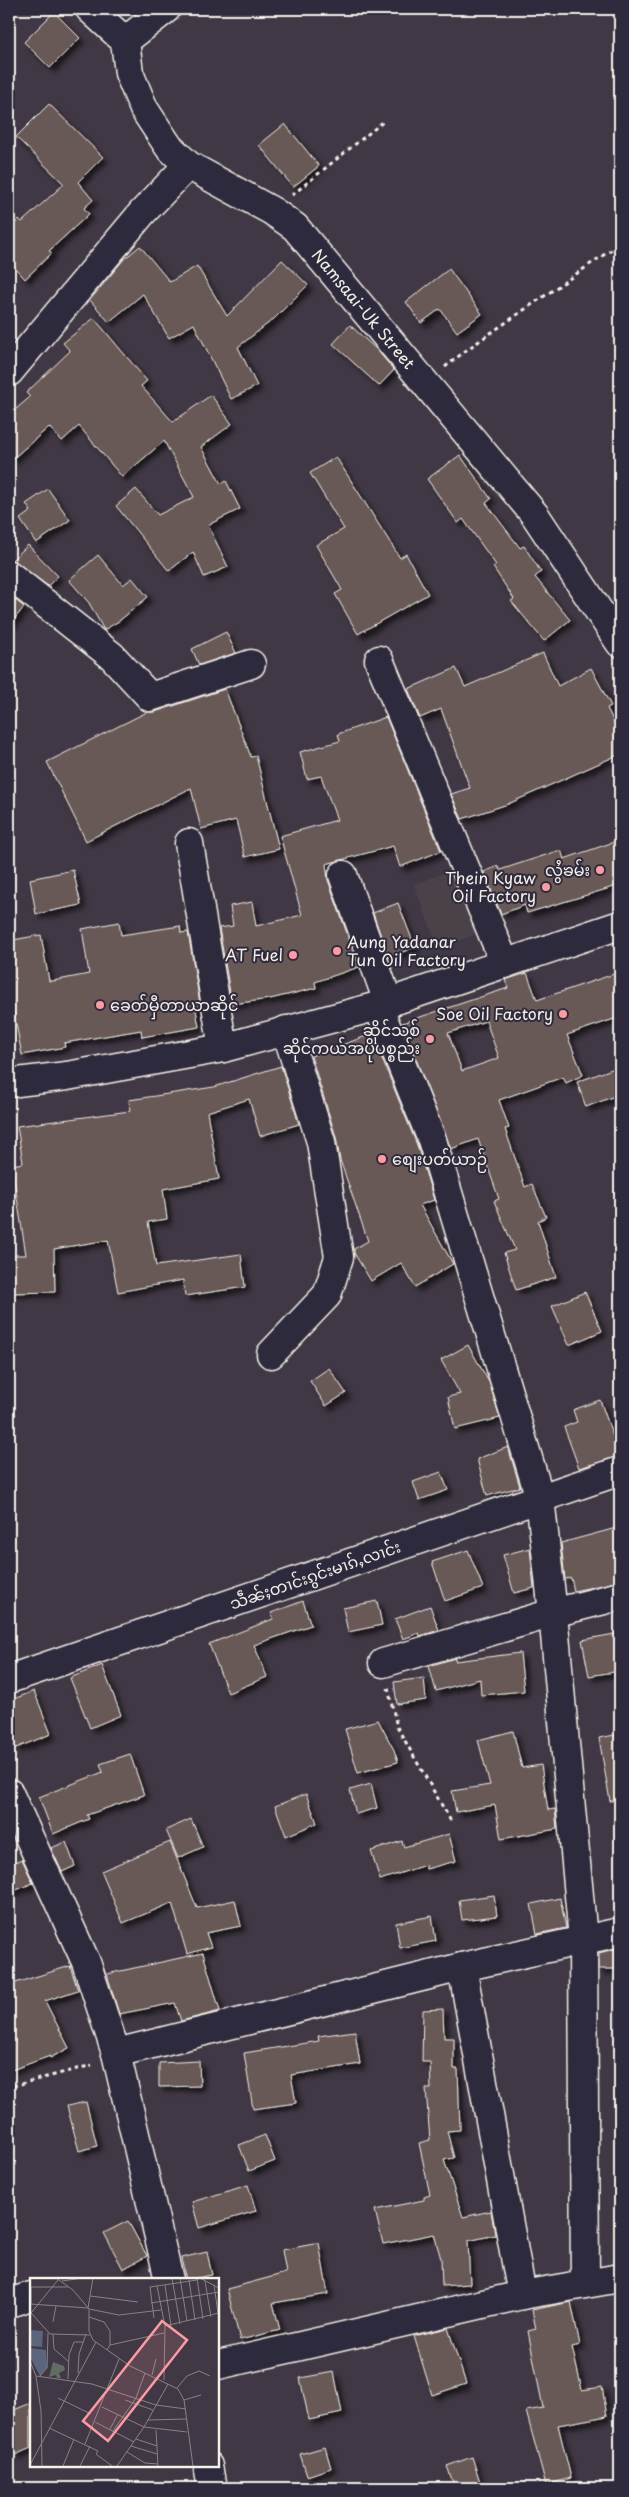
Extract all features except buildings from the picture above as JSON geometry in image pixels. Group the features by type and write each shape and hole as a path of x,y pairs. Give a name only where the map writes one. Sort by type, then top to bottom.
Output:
{"main road":[{"path":"90,9 125,41 166,9"},
{"name":"Namsaai-Uk Street","path":"125,41 129,73 144,109 169,147 188,165 272,211 295,227 535,515 620,643"},
{"path":"9,372 142,213 188,165"},
{"path":"9,576 112,656 150,697 251,664"},
{"path":"379,660 505,964"},
{"path":"189,843 223,1048"},
{"path":"343,875 383,1004 432,1140 540,1498 553,1613 583,1939 585,2284"},
{"path":"9,1083 67,1076 223,1048 383,1004 620,926"},
{"path":"271,1354 327,1295 338,1257 321,1142 286,1030"},
{"name":"သဵၼ်ႈတၢင်းၵွင်းမၢၵ်ႇလၢင်း","path":"9,1679 620,1471"},
{"path":"383,1663 553,1613 620,1596"},
{"path":"9,1793 86,1962 116,2056 169,2278"},
{"path":"116,2056 462,1968 620,1932"},
{"path":"462,1968 522,2295"},
{"path":"219,2365 522,2295 620,2278"},
{"path":"9,2303 30,2296"},
{"path":"208,2467 212,2488"}],"path":[{"path":"272,211 384,122"},
{"path":"425,384 469,348 608,252 620,246"},
{"path":"383,1663 397,1727 452,1823"},
{"path":"13,2086 116,2056"}],"shaded area":[{"path":"458,867 483,931 439,949 414,885"}],"place":[{"name":"လွႆၶမ်း","path":"600,870"},
{"name":"Thein Kyaw Oil Factory","path":"546,887"},
{"name":"Aung Yadanar Tun Oil Factory","path":"337,951"},
{"name":"AT Fuel","path":"293,955"},
{"name":"ခေတ်မှီတာယာဆိုင်","path":"100,1005"},
{"name":"Soe Oil Factory","path":"563,1014"},
{"name":"ဆိုင်သစ် ဆိုင်ကယ်အပိုပစ္စည်း","path":"430,1039"},
{"name":"စျေးပတ်ယာဉ်","path":"382,1159"}]}
